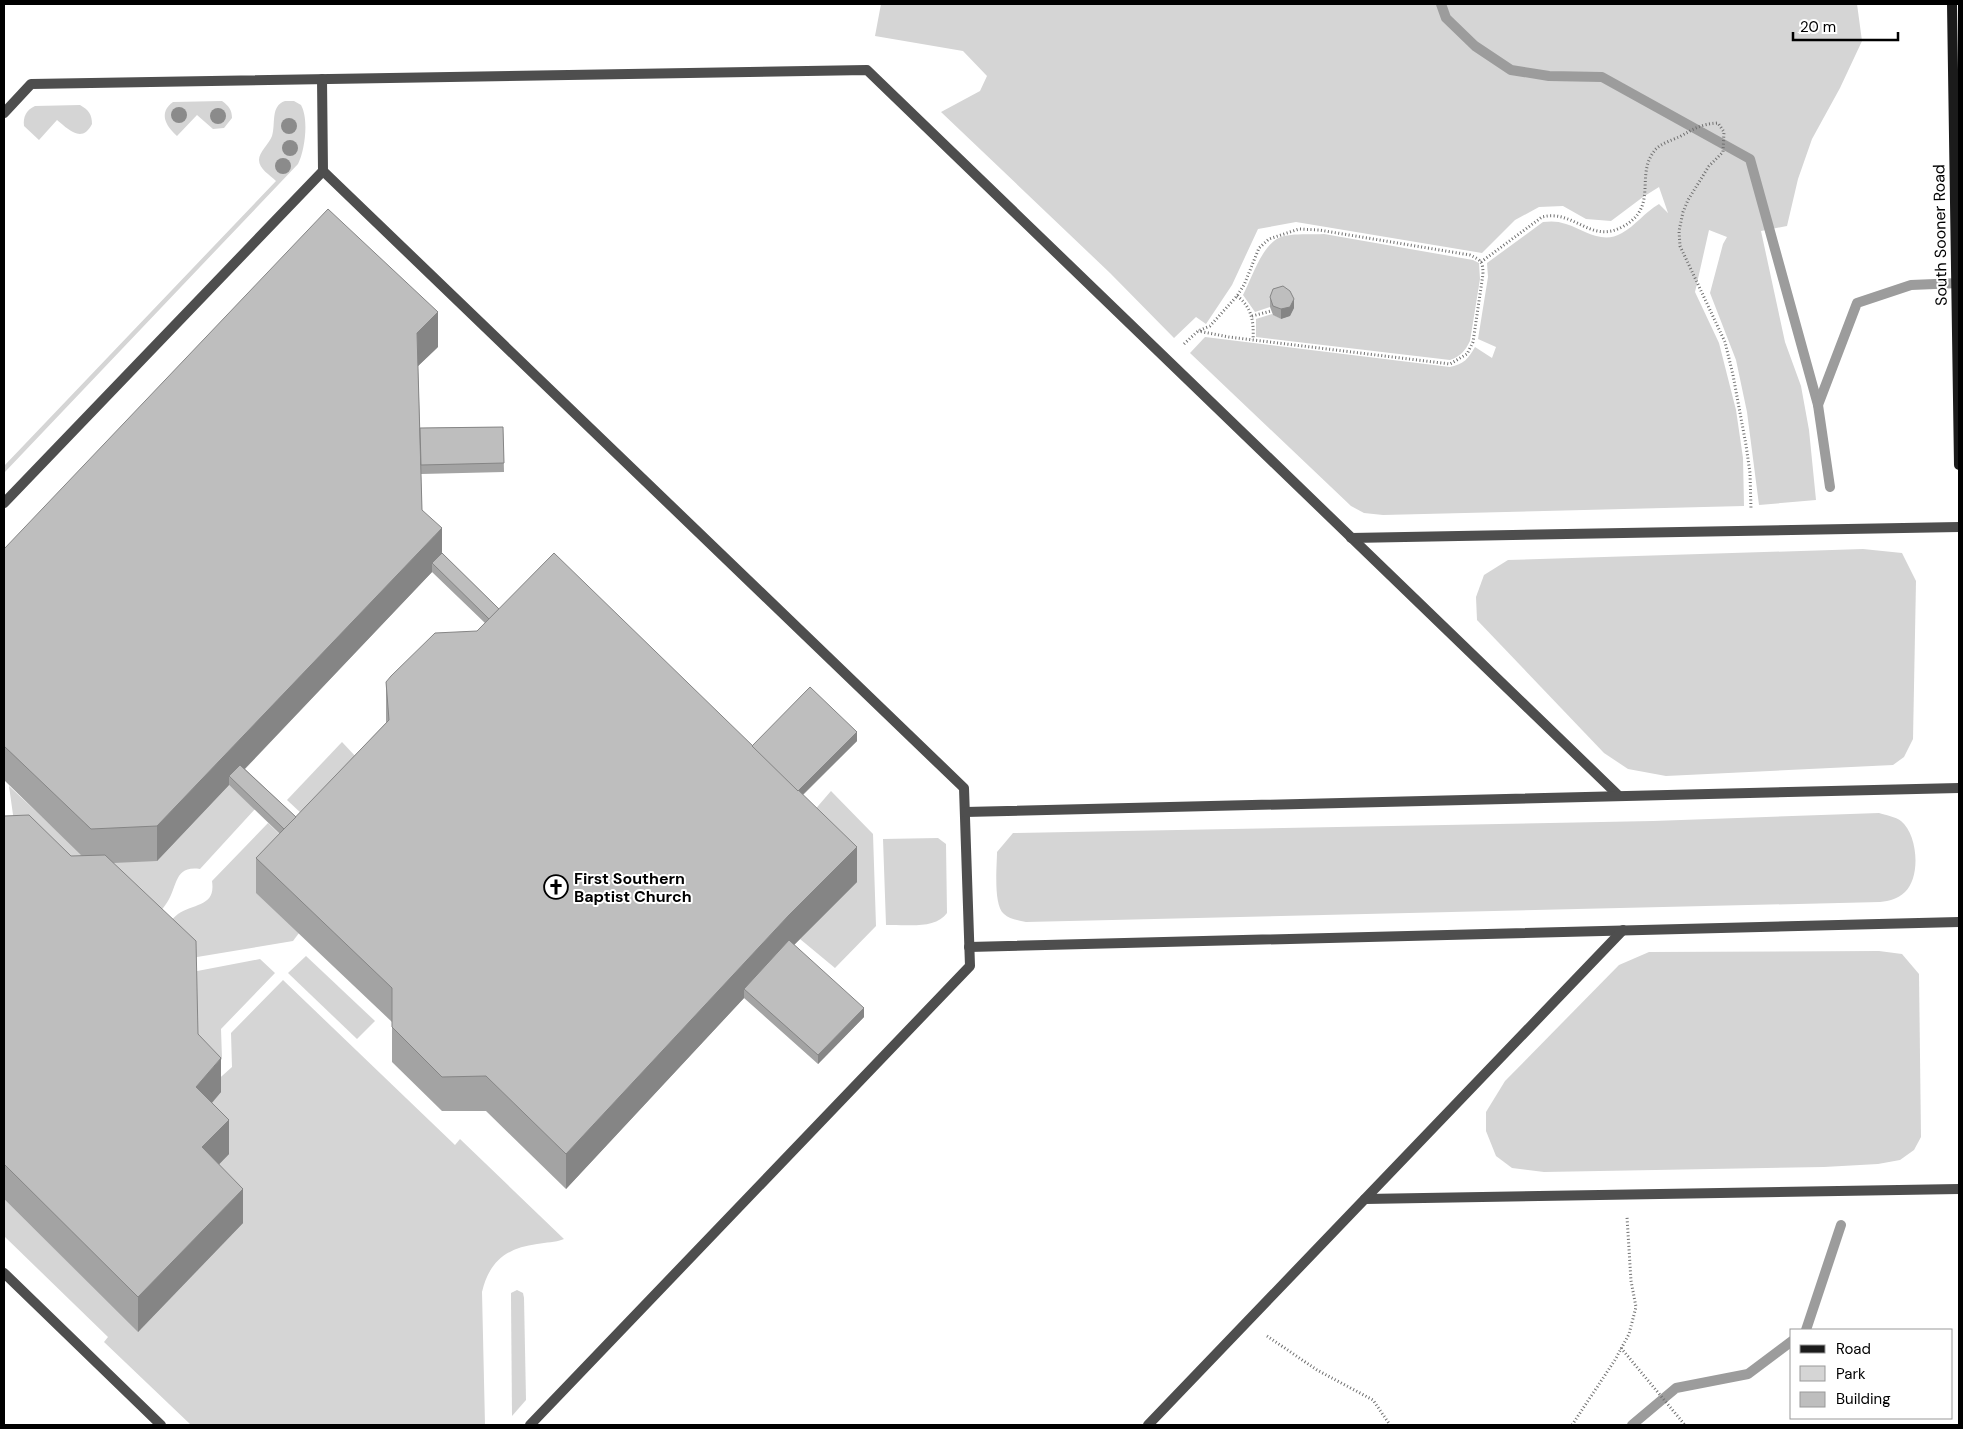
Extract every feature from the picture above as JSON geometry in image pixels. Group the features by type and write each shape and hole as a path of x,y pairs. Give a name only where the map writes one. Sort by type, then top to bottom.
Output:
{"main road":[{"name":"South Sooner Road","path":"1952,4 1959,465"}],"lane":[{"path":"4,113 31,84 867,70 1619,796"},
{"path":"4,503 323,171 322,79"},
{"path":"323,171 964,788 970,966 530,1425"},
{"path":"1351,538 1959,527"},
{"path":"965,812 1959,788"},
{"path":"969,947 1959,922"},
{"path":"1148,1425 1623,930"},
{"path":"1364,1199 1959,1189"},
{"path":"4,1273 161,1425"}],"path":[{"path":"1481,262 1542,217 1551,214 1565,217 1581,226 1604,233 1614,231 1625,225 1635,217 1644,204 1647,165 1656,149 1703,124 1718,123 1724,132 1723,152 1710,166 1688,200 1679,231 1680,246 1725,342 1739,406 1750,473 1752,531"},
{"path":"1168,360 1198,331 1210,326 1237,296 1244,285 1259,248 1269,239 1299,229 1319,230 1470,255 1483,264 1484,274 1473,342 1467,354 1450,364 1253,340 1198,331"},
{"path":"1237,296 1247,305 1252,316 1253,340"},
{"path":"1252,316 1271,311"},
{"path":"1572,1425 1621,1348 1628,1334 1636,1307 1631,1281 1626,1195"},
{"path":"1266,1335 1317,1370 1373,1400 1390,1425"},
{"path":"1621,1348 1685,1425"}],"green space":[{"path":"881,4 1857,4 1862,41 1840,88 1812,139 1798,179 1787,226 1761,231 1785,342 1801,386 1809,430 1816,500 1759,505 1747,412 1736,360 1710,293 1723,244 1727,237 1709,230 1695,292 1719,343 1736,410 1743,458 1744,506 1383,515 1364,513 1351,506 1190,353 1205,337 1450,367 1465,360 1475,347 1492,358 1496,347 1478,339 1488,277 1487,263 1543,222 1560,222 1607,238 1627,230 1659,204 1668,213 1659,187 1611,221 1586,219 1563,206 1539,207 1515,220 1482,253 1296,222 1258,229 1232,285 1206,324 1196,317 1174,338 1110,273 941,112 980,91 987,76 963,51 875,36"},
{"path":"222,101 230,108 232,115 232,118 224,128 213,129 197,115 177,136 165,119 168,106 173,102"},
{"path":"294,101 301,105 305,118 303,151 298,164 4,473 4,466 276,181 263,169 259,160 272,136 275,111 280,103"},
{"path":"80,105 91,115 92,121 88,130 84,133 75,133 57,120 39,140 24,126 26,114 35,106"},
{"path":"1324,234 1473,260 1479,263 1480,279 1470,341 1460,355 1450,360 1256,337 1256,319 1272,314 1281,319 1290,316 1294,308 1273,298 1270,307 1255,312 1243,295 1263,254 1274,241 1281,237"},
{"path":"1863,549 1902,553 1916,581 1913,739 1904,757 1893,765 1666,776 1628,769 1604,753 1477,620 1476,597 1484,575 1508,560"},
{"path":"342,742 371,773 317,828 287,800"},
{"path":"229,785 255,809 200,869 191,869 181,874 177,879 170,898 146,928 14,822 9,786 91,863"},
{"path":"831,791 873,834 876,926 835,968 800,939 856,881 800,827"},
{"path":"1879,813 1901,821 1907,827 1914,846 1915,856 1914,877 1905,892 1893,899 1880,902 1026,922 1006,916 998,902 997,894 997,852 1013,833 1653,821"},
{"path":"268,823 296,850 299,933 293,941 179,960 157,938 169,922 178,914 202,903 211,896 212,881"},
{"path":"938,838 946,844 947,913 942,918 928,924 886,925 883,839"},
{"path":"1879,951 1902,954 1919,974 1921,1137 1914,1150 1900,1160 1878,1164 1824,1167 1544,1172 1512,1168 1496,1156 1486,1131 1486,1112 1505,1081 1619,965 1649,952"},
{"path":"306,956 375,1021 357,1039 288,973"},
{"path":"260,959 275,973 221,1029 222,1059 203,1074 198,1068 192,972"},
{"path":"283,980 455,1145 460,1139 564,1239 526,1246 508,1253 494,1265 485,1281 482,1292 485,1425 191,1425 104,1342 108,1337 4,1236 4,1199 138,1331 242,1223 196,1121 213,1084 232,1067 231,1033"},
{"path":"517,1290 523,1293 524,1298 526,1400 512,1416 511,1293"}],"building":[{"path":"328,209 438,312 417,333 422,510 442,528 157,826 91,829 4,746 4,549"},
{"path":"1283,286 1290,291 1294,299 1290,307 1281,309 1273,306 1270,297 1273,289"},
{"path":"503,427 504,463 421,465 420,428"},
{"path":"442,553 499,609 489,619 432,563"},
{"name":"First Southern Baptist Church","path":"554,553 857,847 789,915 566,1154 486,1076 442,1077 392,1027 392,988 256,858 389,720 386,682 391,676 435,633 477,631"},
{"path":"810,687 857,732 798,791 752,746"},
{"path":"240,765 296,817 284,829 229,776"},
{"path":"29,815 71,856 105,855 196,941 198,1034 221,1058 196,1087 229,1120 202,1147 243,1189 138,1297 4,1164 4,816"},
{"path":"789,940 864,1008 818,1055 744,989"}],"waterway":[{"path":"1441,4 1446,18 1475,46 1511,70 1549,76 1602,77 1750,159 1818,405 1830,487"},
{"path":"1818,405 1857,303 1911,285 1959,283"},
{"path":"1806,1329 1841,1225"},
{"path":"1632,1425 1676,1388 1748,1374 1790,1342"}],"place":[{"name":"First Southern Baptist Church","path":"556,887"}]}
